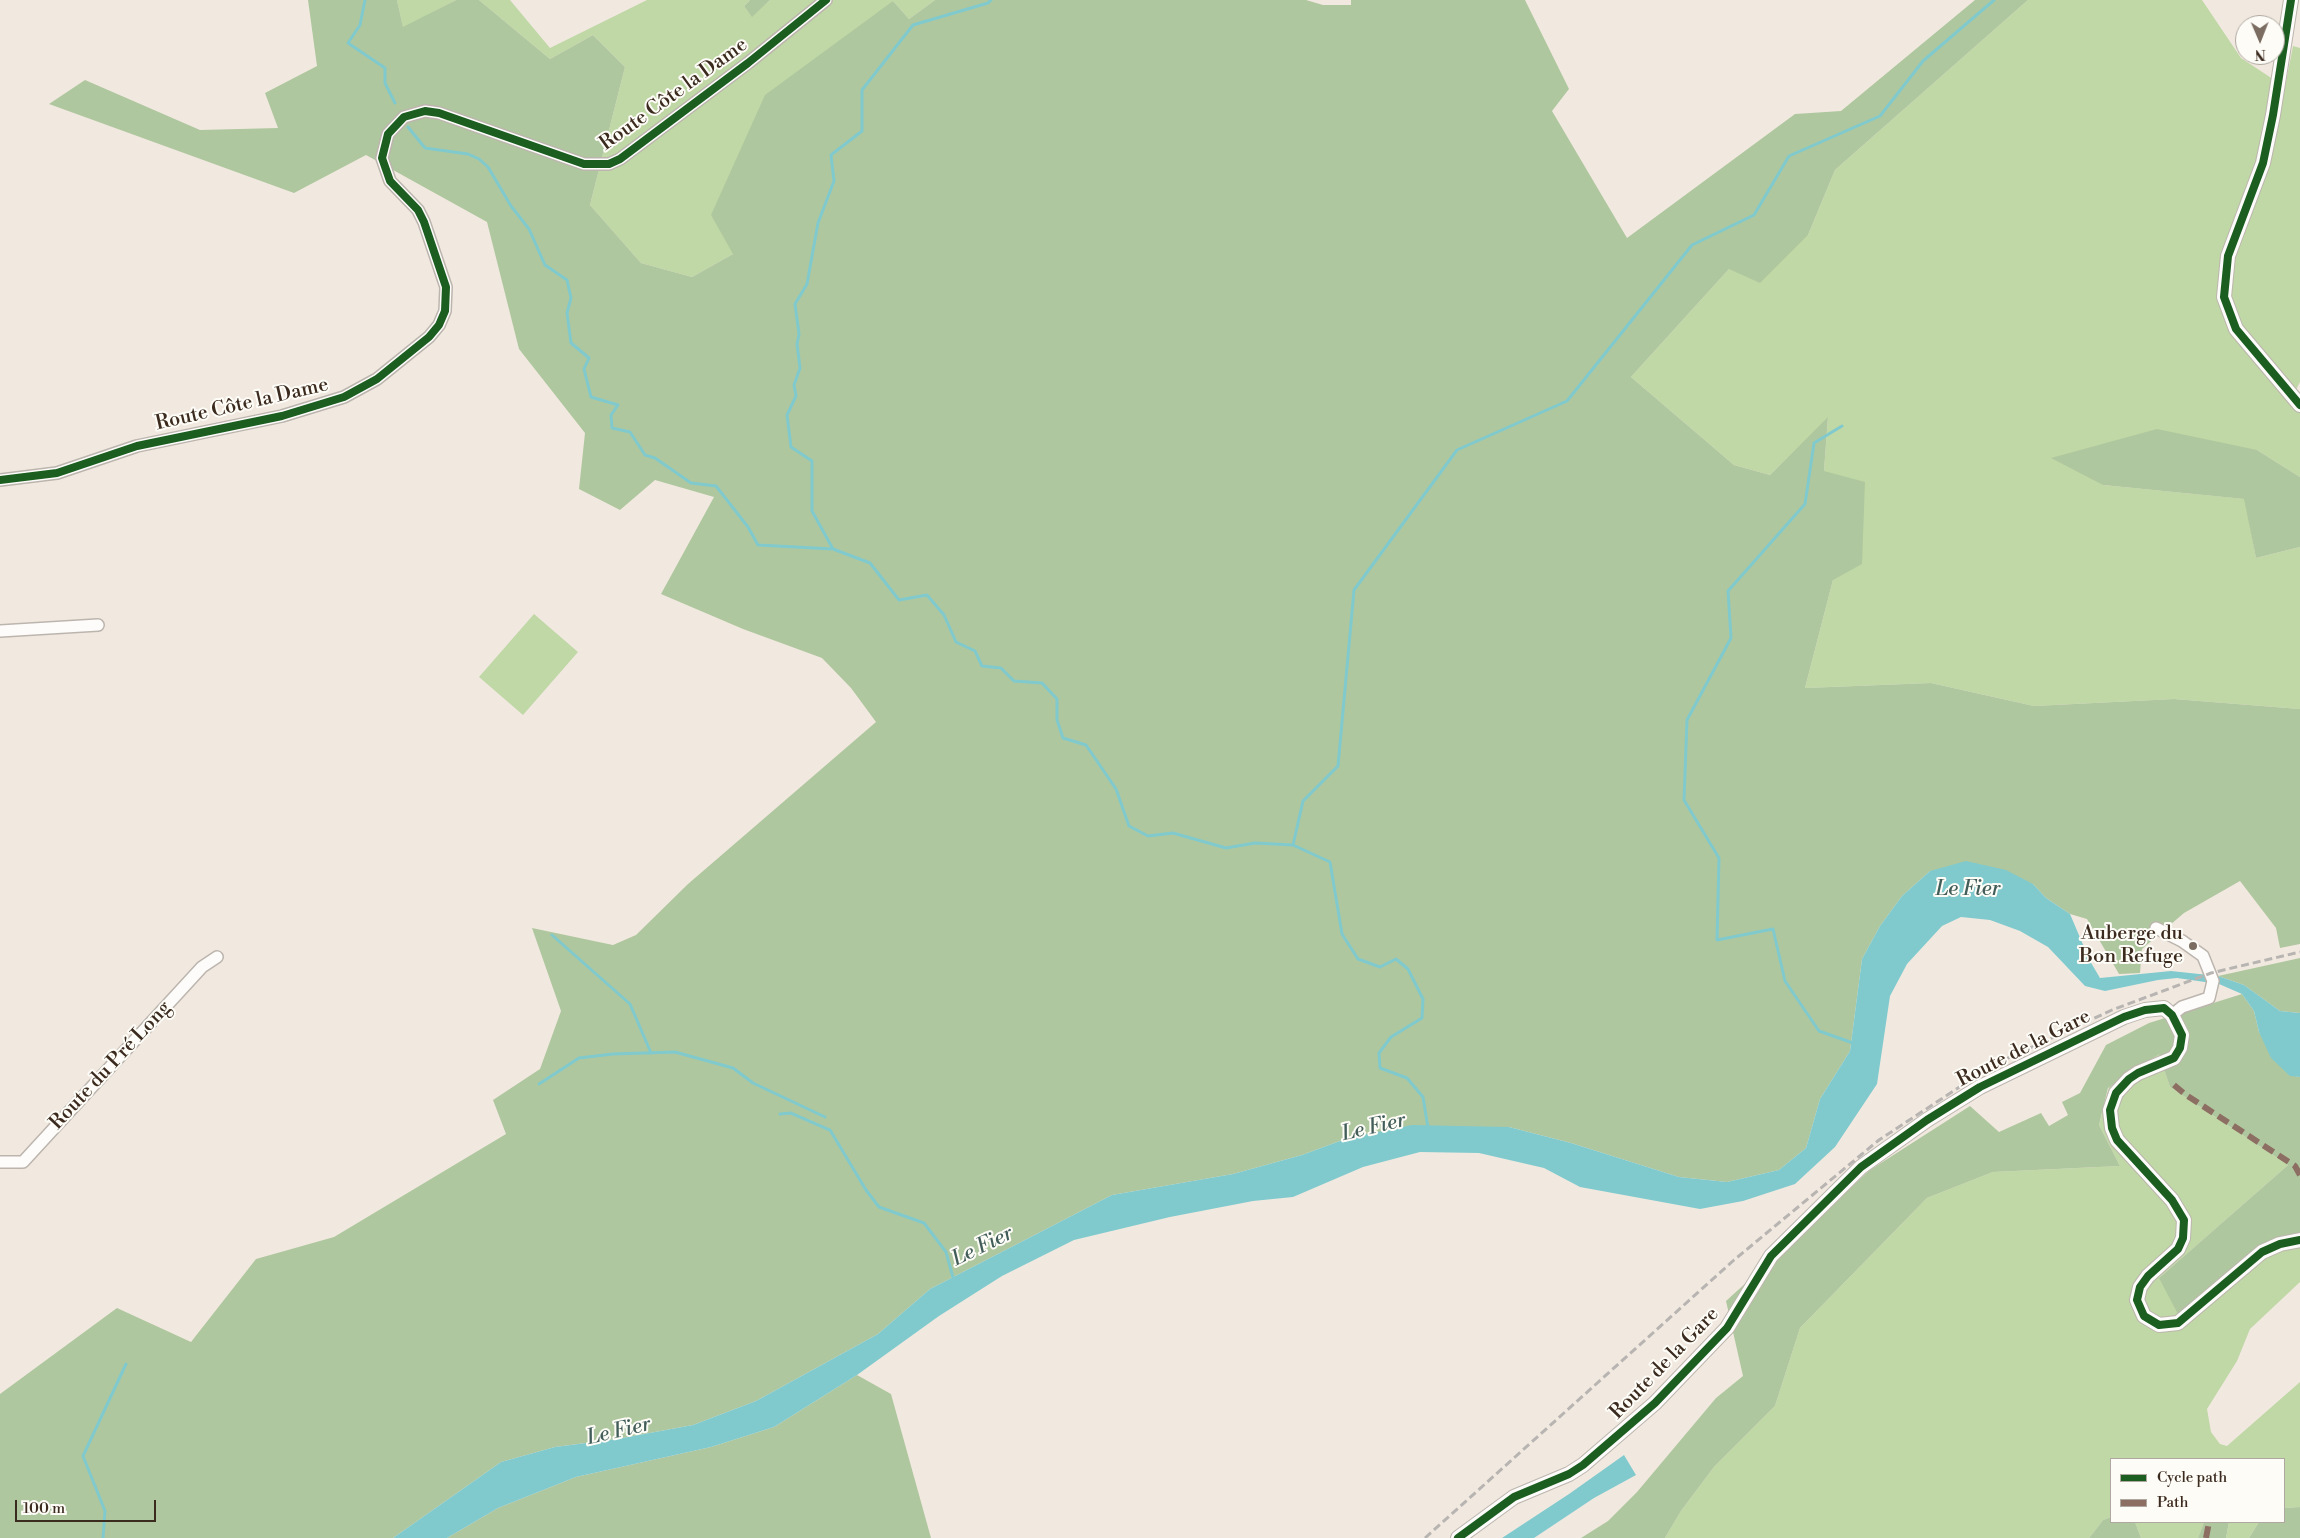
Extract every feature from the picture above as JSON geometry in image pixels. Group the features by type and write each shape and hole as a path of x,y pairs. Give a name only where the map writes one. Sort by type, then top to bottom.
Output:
{"street":[{"name":"Route Côte la Dame","path":"0,480 56,474 137,446 282,416 344,397 377,379 429,336 439,325 445,311 446,287 424,222 418,210 390,181 382,158 388,134 404,118 418,112 439,113 584,164 609,164 620,159 748,63 826,0"},
{"path":"2291,0 2273,115 2263,162 2228,256 2224,288 2227,309 2236,329 2300,405"},
{"path":"0,631 98,625"},
{"path":"2156,928 2182,941 2203,956 2213,981 2209,998 2182,1007 2172,1015 2182,1032 2180,1048 2176,1055 2168,1062 2138,1072 2128,1079 2116,1093 2110,1110 2112,1128 2117,1140 2172,1200 2184,1220 2183,1238 2178,1249 2172,1257 2148,1276 2140,1287 2137,1300 2140,1310 2147,1320 2159,1325 2178,1323 2262,1252 2280,1244 2300,1240"},
{"name":"Route du Pré Long","path":"0,1162 23,1162 202,967 217,957"},
{"name":"Route de la Gare","path":"1458,1538 1514,1497 1569,1474 1583,1465 1655,1403 1727,1328 1772,1256 1861,1167 1940,1111 1999,1077 2124,1017 2145,1010 2161,1008 2172,1015"}],"green space":[{"path":"308,0 397,0 403,27 456,0 479,0 550,59 593,35 625,67 590,205 641,263 692,277 733,254 711,215 765,95 893,1 909,19 935,0 1306,0 1323,5 1351,5 1351,0 1525,0 1569,89 1552,111 1627,238 1795,114 1841,111 1975,0 2028,0 1835,170 1808,235 1760,283 1729,269 1631,377 1734,465 1770,475 1828,417 1824,471 1865,482 1862,564 1833,580 1805,688 1931,683 2034,706 2174,699 2300,709 2300,944 2280,948 2276,928 2240,881 2184,913 2142,949 2140,973 2119,974 2087,919 2070,914 2046,898 2033,884 1930,871 1902,896 1880,926 1862,959 1850,1051 1820,1099 1806,1148 1779,1170 1727,1182 1679,1177 1571,1143 1509,1127 1348,1138 1302,1155 1233,1174 1112,1195 930,1289 878,1334 756,1401 693,1425 617,1439 555,1447 501,1462 393,1538 0,1538 0,1394 117,1308 191,1342 256,1259 334,1237 506,1134 493,1100 540,1069 561,1011 532,928 613,945 636,935 688,884 876,722 851,688 822,658 743,629 661,594 714,497 655,480 620,510 579,489 585,433 519,349 487,222 366,155 294,193 49,104 85,80 200,130 278,128 265,93 317,66"},
{"path":"397,0 456,0 403,28"},
{"path":"479,0 510,0 550,48 647,0 750,0 744,6 752,16 770,0 935,0 909,19 893,1 733,254 692,277 641,263 590,205 625,67 593,35 550,59"},
{"path":"750,0 770,0 752,17 744,6"},
{"path":"2028,0 2202,0 2235,49 2235,65 2252,65 2285,87 2293,46 2300,48 2300,382 2290,402 2300,411 2300,477 2257,450 2103,485 2245,499 2256,558 2300,547 2300,709 2174,699 2034,706 1931,683 1805,688 1833,580 1824,471 1828,418 1770,475 1734,465 1631,377 1729,269 1808,235 1835,170"},
{"path":"2157,429 2257,450 2300,477 2300,547 2256,558 2244,499 2103,485 2051,458"},
{"path":"534,614 578,652 523,715 479,677"},
{"path":"2300,958 2300,1013 2280,1011 2244,985 2218,976"},
{"path":"2242,994 2254,1011 2259,1032 2290,1075 2300,1077 2300,1233 2180,1318 2159,1278 2288,1165 2170,1087 2159,1054 2108,1088 2099,1125 2120,1166 1993,1172 1927,1198 1800,1328 1775,1406 1714,1467 1681,1511 1665,1538 1581,1538 1608,1521 1637,1492 1716,1398 1743,1376 1726,1301 1870,1170 1970,1106 1999,1132 2041,1113 2049,1126 2068,1115 2062,1102 2080,1093 2106,1045 2149,1023"},
{"path":"2159,1053 2170,1087 2288,1165 2159,1278 2300,1233 2300,1282 2250,1329 2237,1361 2207,1409 2211,1432 2220,1444 2227,1446 2300,1382 2300,1507 2285,1508 2285,1458 2110,1458 2110,1517 2103,1520 2089,1538 1665,1538 1681,1511 1714,1467 1775,1406 1800,1328 1927,1198 1993,1172 2120,1166 2099,1125 2109,1087"},
{"path":"857,1375 891,1394 931,1538 447,1538 498,1508 576,1477 711,1447 774,1427"},
{"path":"2300,1507 2300,1538 2249,1538 2258,1523 2285,1523 2285,1508"},
{"path":"2110,1517 2110,1523 2135,1523 2141,1538 2089,1538 2103,1520"},
{"path":"2135,1523 2204,1523 2198,1538 2141,1538"},
{"path":"2204,1523 2229,1523 2226,1538 2198,1538"},
{"path":"2229,1523 2258,1523 2249,1538 2226,1538"}],"water":[{"name":"Le Fier","path":"1966,861 2006,870 2033,884 2046,898 2070,914 2090,961 2100,978 2171,971 2218,976 2244,985 2280,1011 2300,1013 2300,1077 2290,1076 2271,1058 2259,1032 2254,1011 2242,994 2219,984 2177,978 2105,991 2085,986 2048,947 2020,931 1990,920 1961,917 1942,926 1907,964 1890,996 1877,1084 1835,1147 1795,1184 1743,1201 1700,1209 1580,1187 1544,1168 1479,1153 1420,1152 1363,1167 1293,1197 1253,1201 1170,1217 1074,1240 1002,1276 939,1316 857,1375 774,1427 711,1447 576,1477 498,1508 447,1538 393,1538 501,1462 555,1447 617,1439 693,1425 756,1401 878,1334 930,1289 1112,1195 1233,1174 1302,1155 1348,1138 1412,1125 1509,1127 1571,1143 1679,1177 1727,1182 1779,1170 1806,1148 1820,1099 1850,1051 1862,959 1880,926 1902,896 1930,871"},
{"path":"1624,1455 1636,1475 1594,1498 1534,1538 1502,1538 1569,1494"}],"waterway":[{"path":"365,0 360,25 348,43 385,68 385,83 395,103"},
{"path":"833,549 812,511 812,461 791,447 787,415 796,396 794,385 800,368 797,344 799,334 795,304 807,284 818,223 834,181 831,155 862,131 862,90 913,25 988,3 991,0"},
{"path":"1293,845 1303,801 1338,766 1354,590 1457,450 1567,401 1692,245 1754,215 1789,156 1880,116 1923,61 1994,0"},
{"path":"408,127 425,148 468,154 479,159 488,167 511,206 529,229 545,265 567,280 571,298 567,313 571,343 589,358 584,369 591,397 618,405 611,415 612,428 630,432 645,455 655,458 691,483 716,486 748,527 758,545 833,549 870,563 899,600 927,595 944,615 956,642 975,651 982,666 1001,668 1014,681 1042,683 1057,699 1057,720 1063,738 1086,745 1116,789 1129,826 1148,836 1173,833 1226,848 1255,843 1293,845 1330,862 1342,934 1358,959 1380,967 1396,959 1408,969 1423,999 1422,1018 1391,1037 1379,1053 1380,1068 1407,1078 1423,1097 1428,1128"},
{"path":"1842,426 1814,443 1805,504 1728,591 1731,638 1687,720 1684,800 1719,858 1717,940 1773,929 1785,981 1819,1031 1853,1043"},
{"path":"552,935 630,1004 651,1053"},
{"path":"539,1084 579,1058 613,1054 675,1052 733,1068 753,1083 825,1117"},
{"path":"780,1114 791,1113 830,1130 866,1190 879,1207 924,1223 946,1252 954,1281"},
{"path":"103,1538 105,1511 83,1456 126,1364"}],"railway":[{"path":"1425,1538 1734,1260 1879,1140 1993,1065 2112,1010 2211,973 2300,952"}],"marked path":[{"path":"2174,1085 2186,1095 2295,1166 2300,1175"},
{"path":"2206,1538 2209,1523"}],"cycle path":[{"path":"0,480 57,473 137,446 282,416 344,397 377,379 429,337 439,325 445,311 446,287 424,222 418,210 390,181 382,158 388,134 404,117 425,111 439,113 584,164 609,164 620,159 748,63 826,0"},
{"path":"2291,0 2273,115 2263,163 2228,256 2224,297 2236,329 2300,405"},
{"path":"1458,1538 1514,1497 1569,1474 1583,1465 1655,1403 1727,1328 1771,1256 1861,1167 1927,1120 1980,1087 2124,1017 2145,1010 2164,1008 2172,1015 2182,1035 2180,1048 2174,1058 2138,1073 2129,1079 2116,1093 2110,1110 2112,1128 2117,1140 2172,1200 2184,1220 2183,1238 2178,1249 2148,1276 2140,1287 2137,1300 2144,1316 2159,1325 2178,1323 2262,1252 2280,1244 2300,1240"}],"place":[{"name":"Auberge du Bon Refuge","path":"2193,946"}]}
